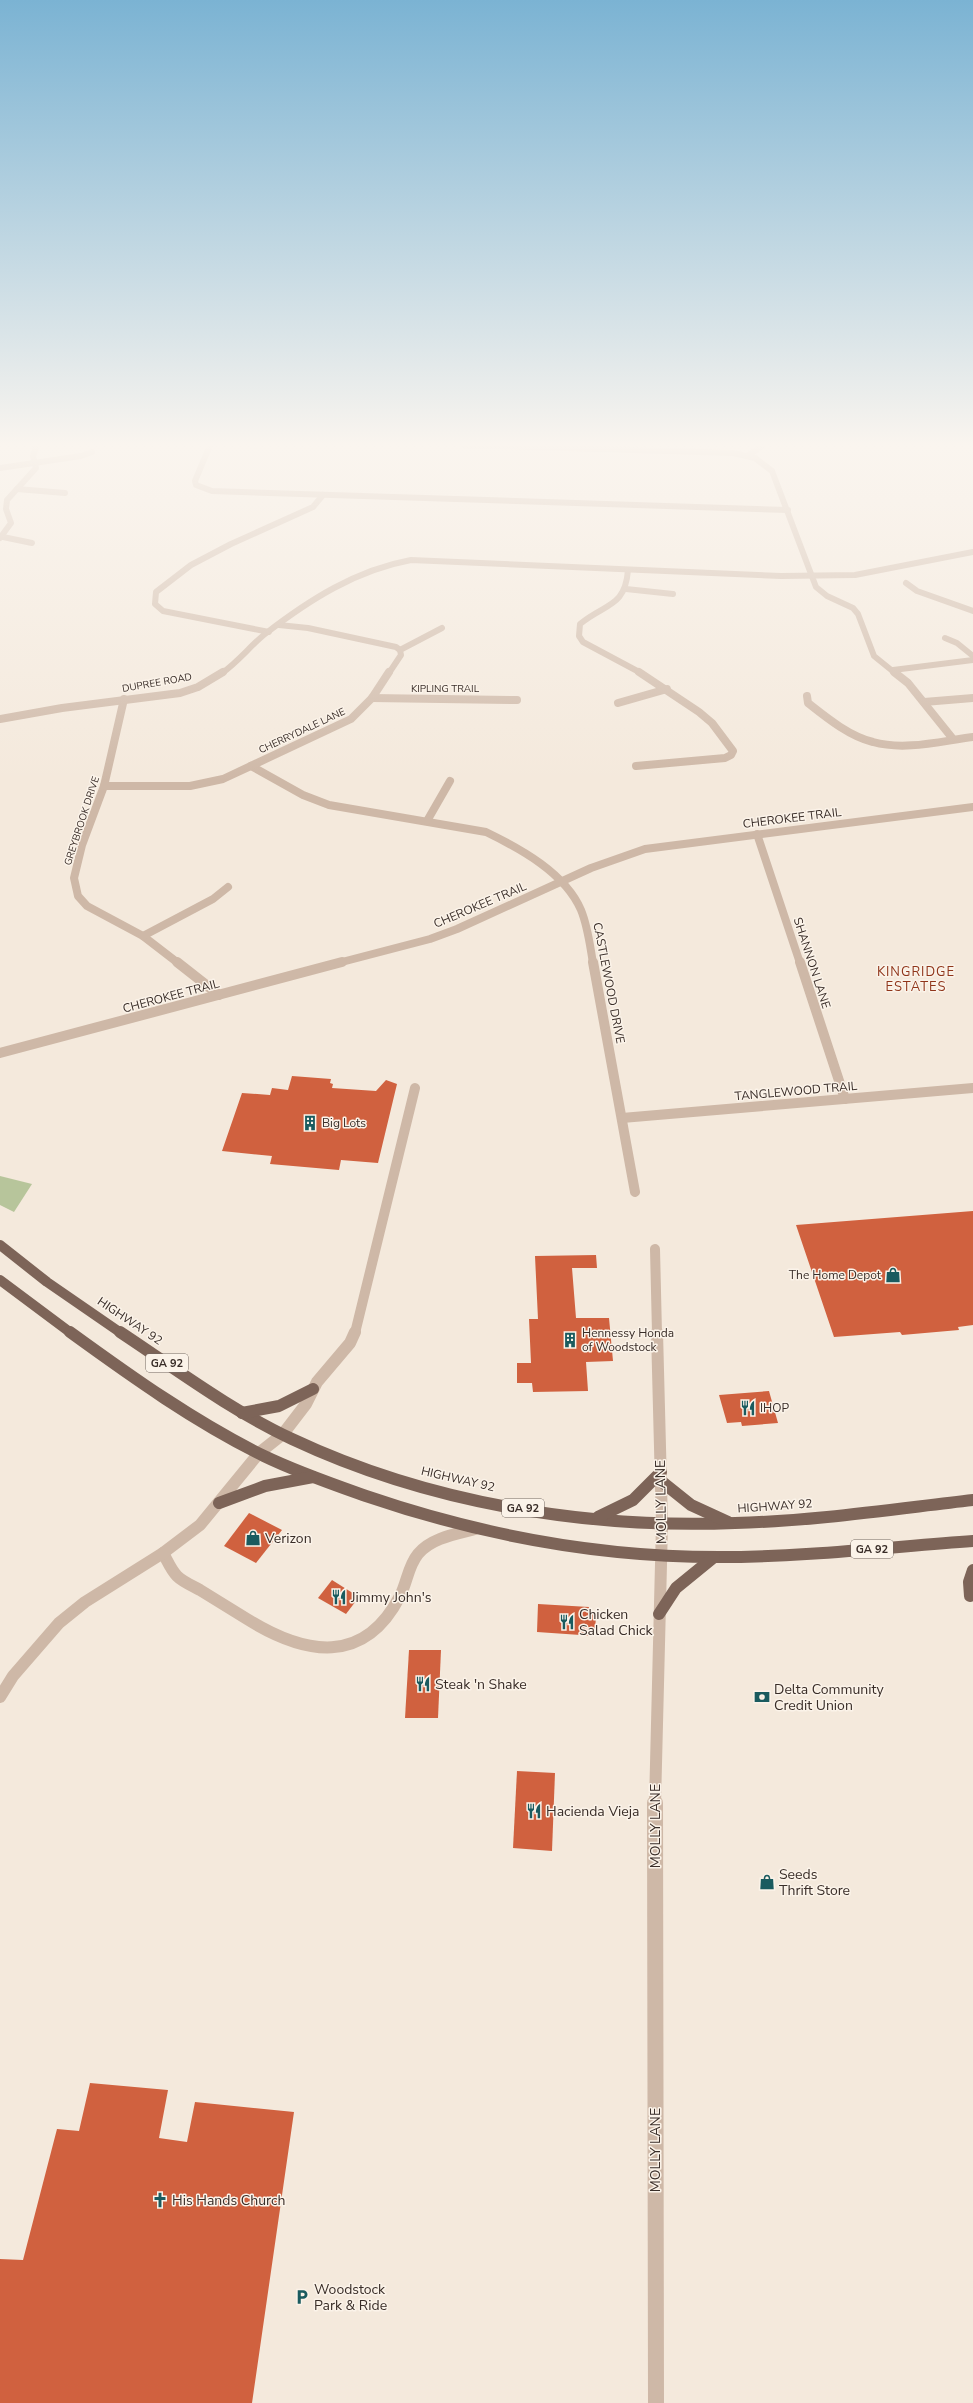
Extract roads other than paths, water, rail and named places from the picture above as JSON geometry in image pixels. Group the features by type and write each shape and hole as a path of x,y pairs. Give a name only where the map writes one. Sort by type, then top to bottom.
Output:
{"main road":[{"name":"HIGHWAY 92","path":"0,1245 53,1287 241,1413 283,1434 372,1471 443,1492 557,1514 662,1524 732,1524 834,1516 973,1500"},
{"name":"GA 92","path":"0,1280 165,1400 259,1453 313,1477 391,1506 475,1529 559,1544 662,1555 714,1557 793,1555 973,1541"},
{"path":"241,1413 276,1407 303,1396 313,1389"},
{"path":"219,1503 242,1491 270,1483 313,1477"},
{"path":"596,1518 632,1501 661,1477 691,1505 732,1524"},
{"path":"659,1614 665,1602 678,1584 714,1557"},
{"path":"970,1596 969,1582 973,1570"}],"street":[{"path":"204,557 183,570 156,592 155,604 163,611 269,632"},
{"path":"805,557 816,587 827,596 853,608 858,614 871,651 908,683 953,739"},
{"name":"DUPREE ROAD","path":"0,719 124,699 180,692 202,685 237,663 269,632 307,603 331,588 372,568 397,562 411,560 628,570 839,577 874,572 948,557"},
{"path":"628,570 626,588 614,603 585,618 580,624 579,636 583,642 640,672 667,689 712,723 733,751 732,755 691,762 636,766"},
{"path":"906,583 917,591 973,611"},
{"path":"626,588 673,594"},
{"path":"279,625 308,628 400,650 442,628"},
{"path":"945,638 957,644 973,656"},
{"name":"CHERRYDALE LANE","path":"104,786 203,784 223,779 351,720 372,698 393,669 400,655 400,650"},
{"path":"893,670 973,660"},
{"path":"618,704 667,689"},
{"path":"807,696 808,703 812,706 854,734 870,742 891,745 973,737"},
{"name":"KIPLING TRAIL","path":"372,698 517,700"},
{"path":"924,702 973,698"},
{"name":"GREYBROOK DRIVE","path":"124,699 104,786 82,845 74,878 78,896 87,906 143,936 219,995"},
{"name":"CASTLEWOOD DRIVE","path":"251,766 316,801 345,808 486,832 509,844 563,883 579,904 586,924 635,1192"},
{"path":"427,821 450,780"},
{"name":"CHEROKEE TRAIL","path":"0,1053 450,933 614,859 645,849 973,807"},
{"name":"SHANNON LANE","path":"757,834 845,1099"},
{"path":"143,936 208,902 228,887"},
{"path":"0,1697 13,1676 59,1623 90,1598 163,1553 200,1525 259,1453 283,1434 306,1404 313,1389 350,1343 357,1328 415,1088"},
{"name":"TANGLEWOOD TRAIL","path":"622,1118 973,1088"},
{"name":"MOLLY LANE","path":"655,1249 662,1524 655,1752 656,2403"},
{"path":"163,1553 178,1576 260,1627 299,1645 321,1650 345,1646 365,1639 384,1623 400,1595 416,1556 422,1549 449,1536 475,1529"}],"place":[{"name":"Big Lots","path":"310,1123"},
{"name":"The Home Depot","path":"893,1275"},
{"name":"Hennessy Honda of Woodstock","path":"570,1340"},
{"name":"IHOP","path":"748,1408"},
{"name":"Verizon","path":"253,1538"},
{"name":"Jimmy John's","path":"339,1597"},
{"name":"Chicken Salad Chick","path":"567,1622"},
{"name":"Steak 'n Shake","path":"423,1684"},
{"name":"Delta Community Credit Union","path":"762,1697"},
{"name":"Hacienda Vieja","path":"534,1811"},
{"name":"Seeds Thrift Store","path":"767,1882"},
{"name":"His Hands Church","path":"160,2200"},
{"name":"Woodstock Park & Ride","path":"302,2297"}],"district":[{"name":"KINGRIDGE ESTATES","path":"916,980"}]}
